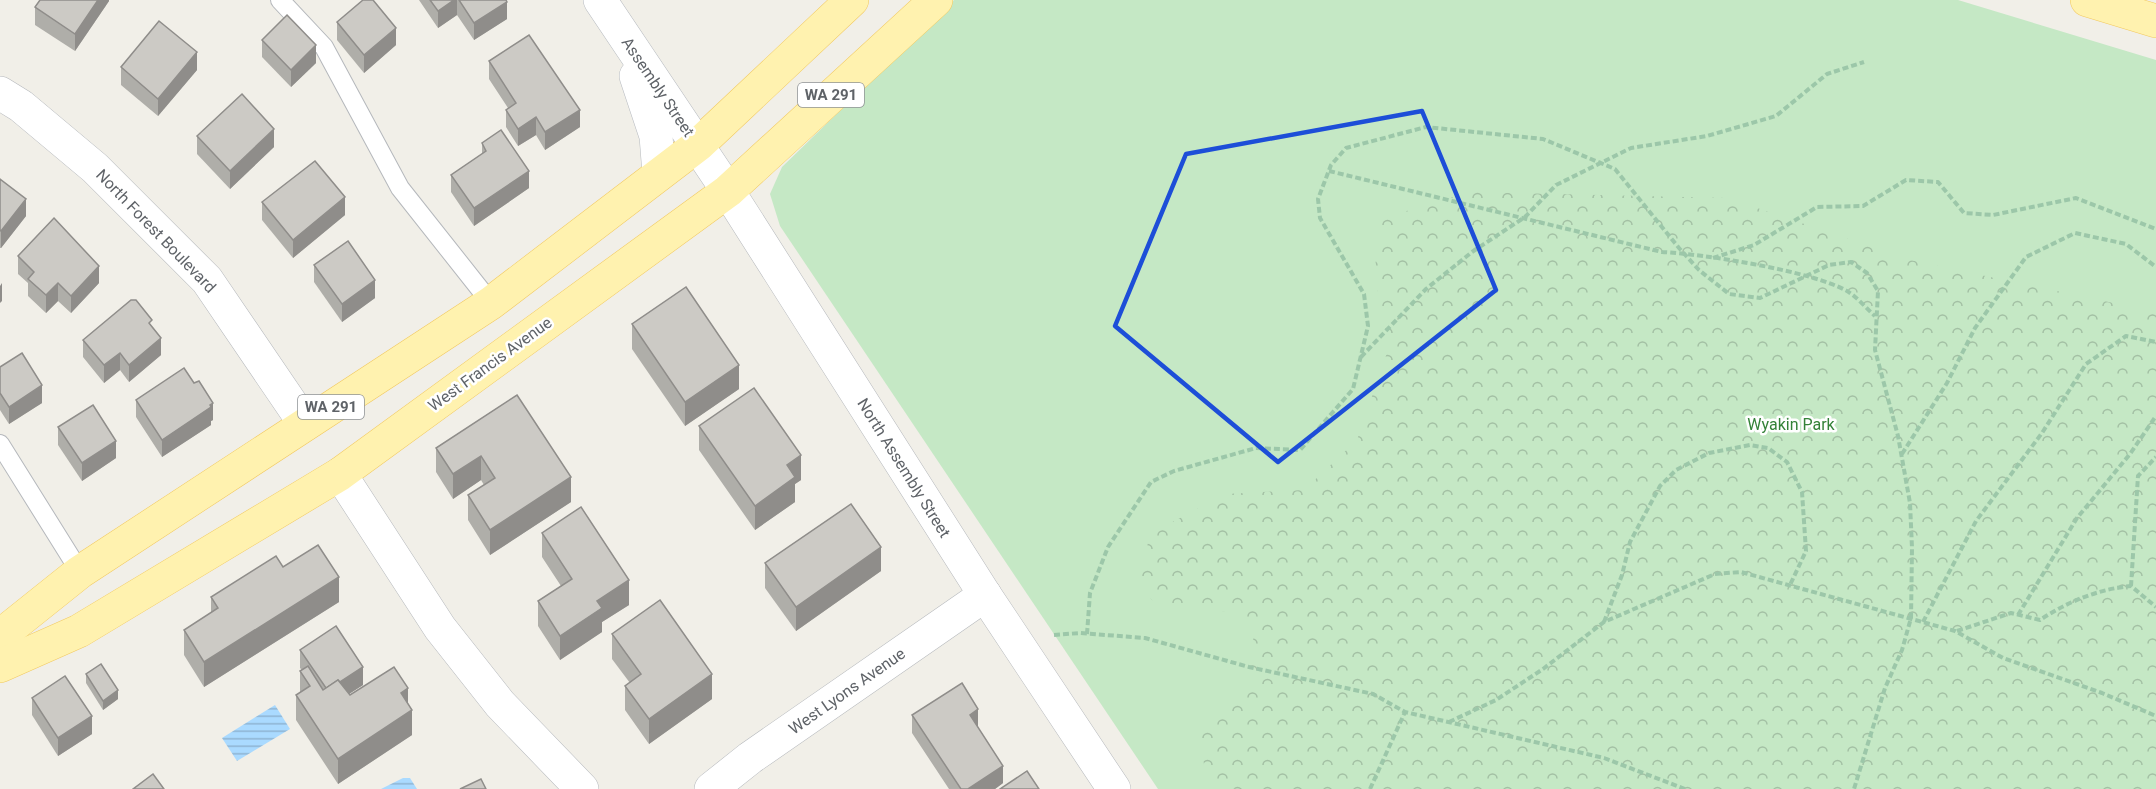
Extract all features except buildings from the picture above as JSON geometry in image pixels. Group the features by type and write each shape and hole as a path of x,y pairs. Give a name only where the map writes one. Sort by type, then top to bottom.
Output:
{"main road":[{"name":"WA 291","path":"0,636 80,572 491,303 698,145 852,0"},
{"name":"West Francis Avenue","path":"0,666 79,631 340,474 728,191 936,0"},
{"path":"2087,0 2156,21"}],"street":[{"name":"Assembly Street","path":"600,0 698,145"},
{"name":"Assembly Street","path":"619,30 651,116 656,136 659,174"},
{"name":"North Forest Boulevard","path":"0,93 21,106 95,168 207,280 305,424"},
{"name":"North Assembly Street","path":"698,145 985,595 1114,789"},
{"path":"340,474 440,628 500,704 582,789"},
{"name":"West Lyons Avenue","path":"711,789 750,758 985,595"}],"lane":[{"path":"280,0 324,47 400,188 491,303"},
{"path":"0,444 80,572"}],"path":[{"path":"1360,358 1426,290 1472,252 1525,217 1556,185 1631,148 1707,136 1776,116 1827,74 1864,62"},
{"path":"1087,634 1090,593 1107,547 1151,482 1174,471 1256,448 1300,450 1353,389 1368,326 1364,294 1320,218 1318,199 1329,171 1346,148 1426,127 1544,139 1616,169 1683,253 1699,270 1729,294 1760,298 1829,265 1851,262 1867,273 1878,291 1875,350 1901,455 1910,503 1911,618 1902,650 1885,688 1854,789"},
{"path":"1329,171 1662,252 1683,253 1808,277 1848,291 1875,316"},
{"path":"1712,258 1754,245 1817,207 1863,206 1906,180 1938,182 1964,213 1994,215 2076,198 2156,229"},
{"path":"1901,455 1947,383 1975,328 2026,257 2075,234 2126,244 2156,267"},
{"path":"1923,622 1976,521 2042,433 2086,364 2126,336 2156,342"},
{"path":"2018,615 2077,518 2130,454 2156,416"},
{"path":"1604,622 1622,575 1630,542 1660,486 1676,470 1708,453 1750,445 1768,448 1786,462 1802,492 1806,551 1790,585"},
{"path":"2131,586 2138,476 2156,457"},
{"path":"1449,722 1496,700 1543,669 1604,622 1715,574 1741,572 1956,631 2003,658 2102,693 2156,716"},
{"path":"1956,631 2011,613 2040,620 2061,605 2112,588 2131,586 2156,607"},
{"path":"1014,639 1087,634 1145,638 1249,667 1373,694 1405,712 1604,758 1685,789"},
{"path":"1371,789 1405,712"}],"highlighted area":[{"path":"1422,111 1496,290 1278,462 1115,326 1186,154"}],"green space":[{"name":"Wyakin Park","path":"954,0 1958,0 2156,60 2156,789 1158,789 780,226 770,194 782,167"},
{"name":"Wyakin Park","path":"1470,192 1728,198 1910,260 2156,312 2156,789 1235,789 1206,779 1200,736 1247,691 1254,633 1234,612 1158,606 1138,586 1150,534 1225,494 1304,490 1357,440 1389,347 1374,272 1383,218"}],"water":[{"path":"275,705 290,729 237,761 222,738"},
{"path":"403,778 410,778 417,789 381,789"}]}
